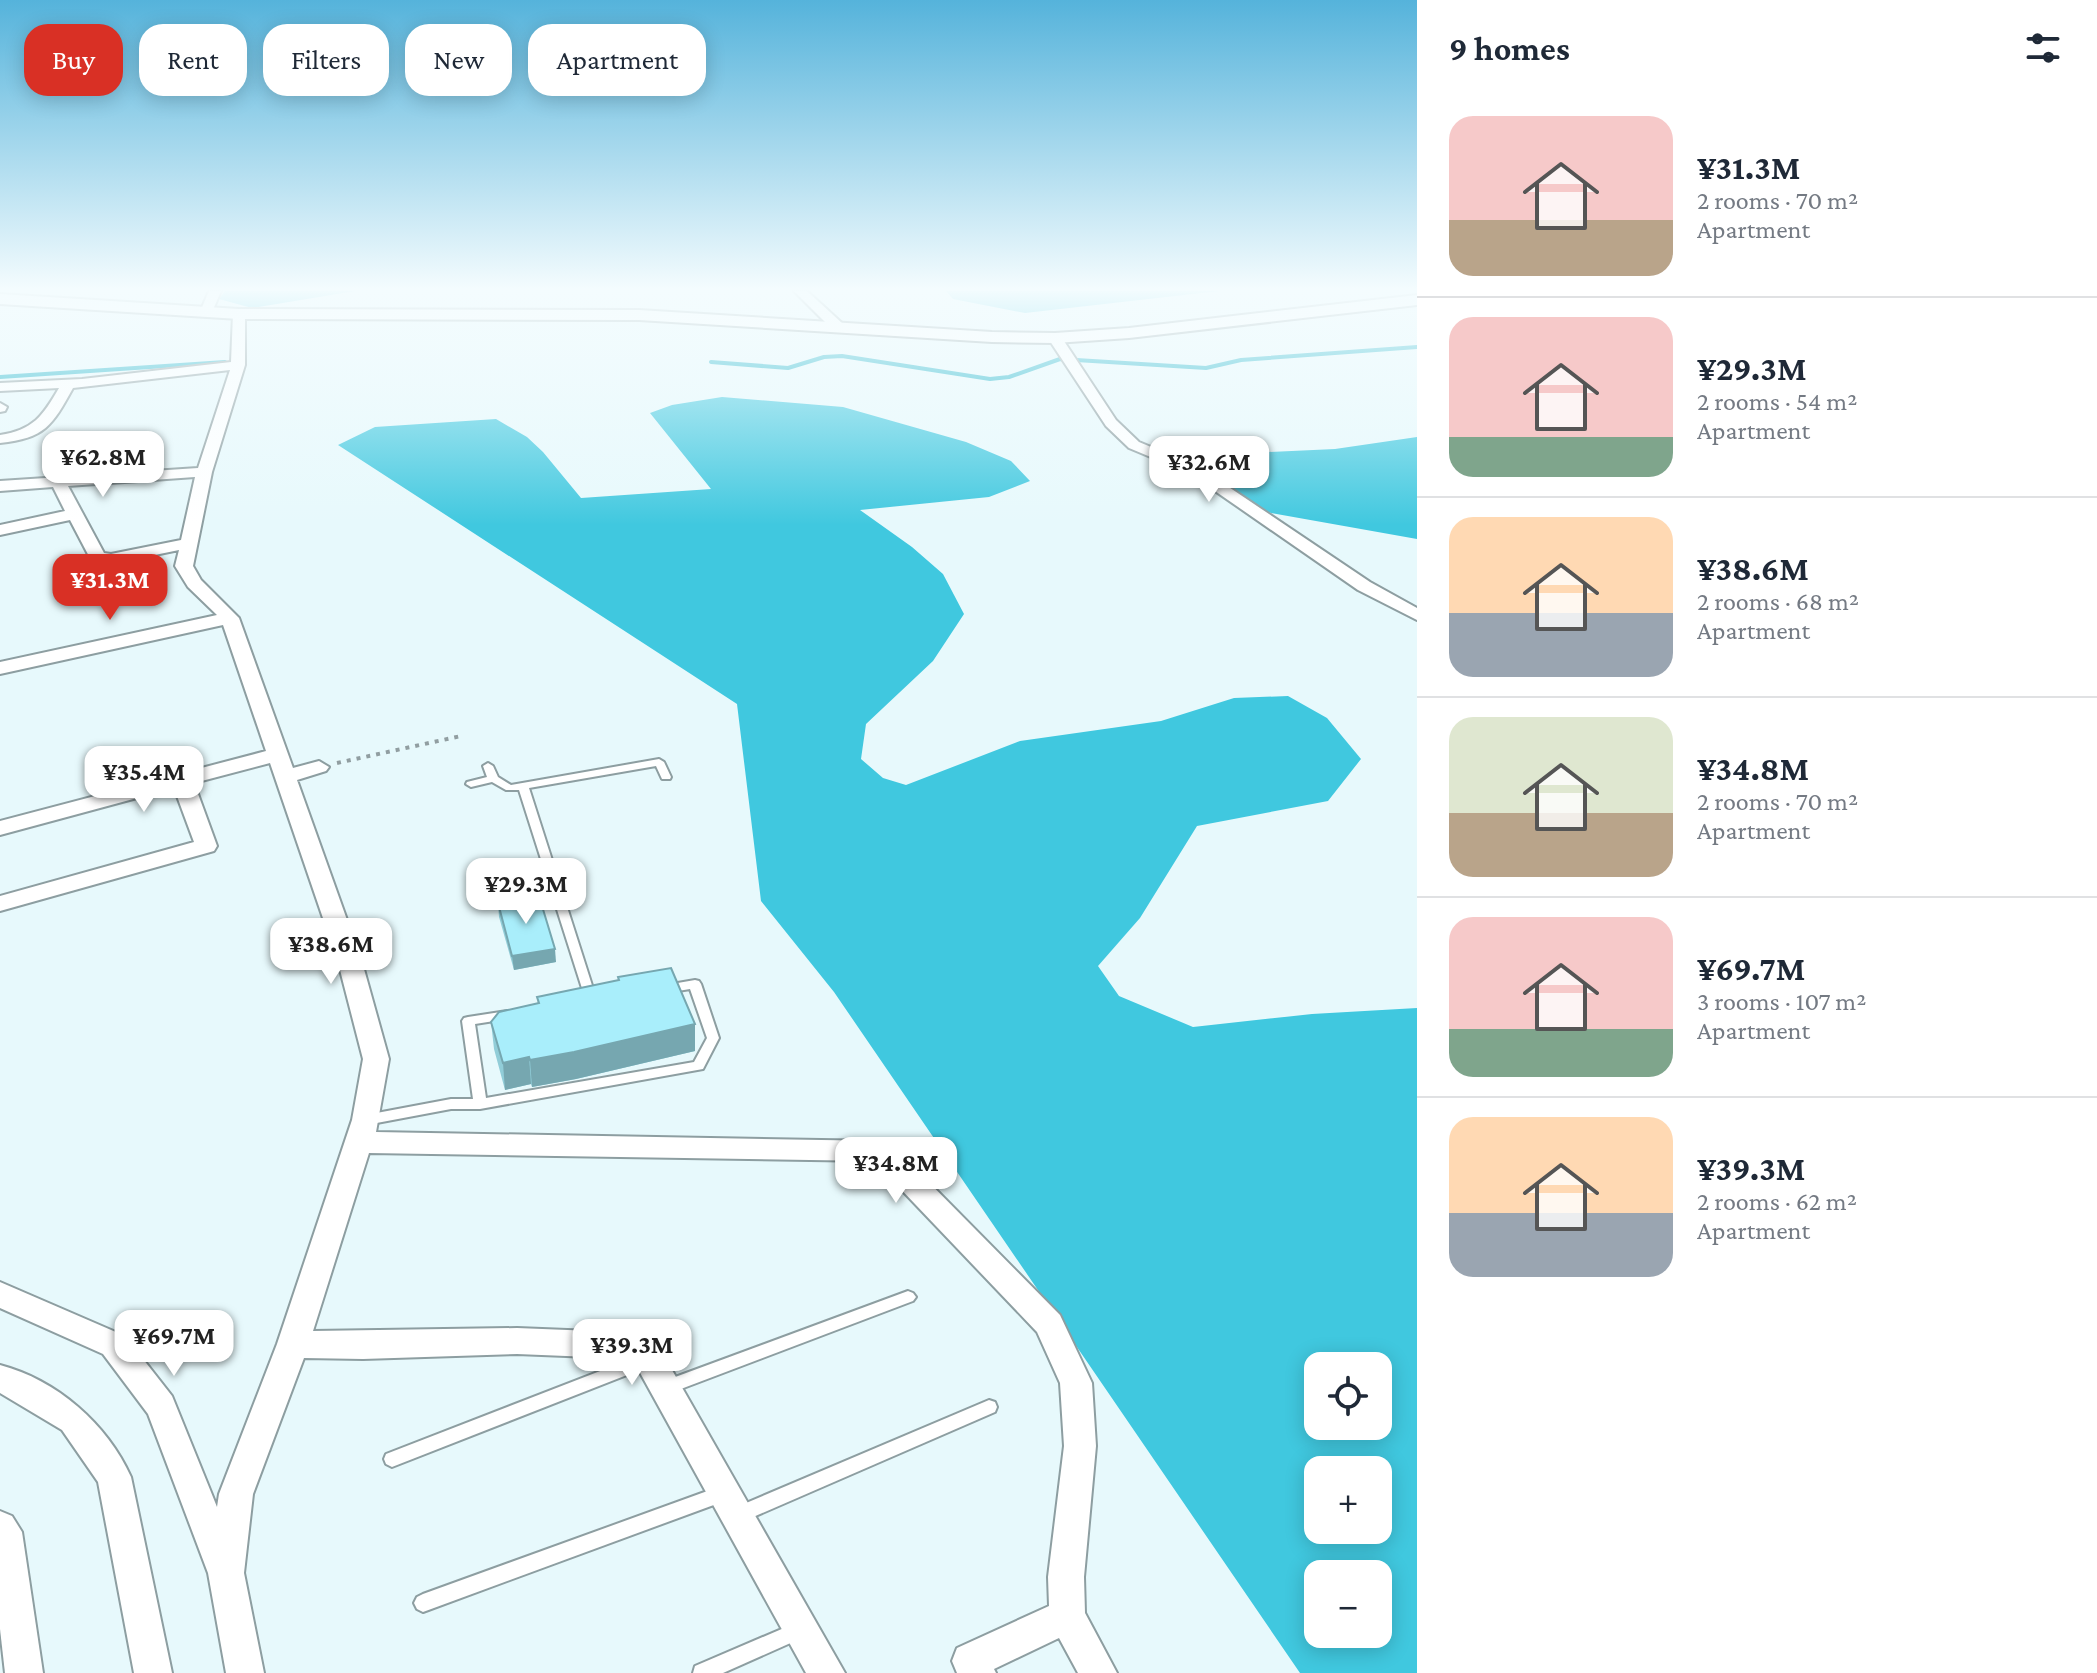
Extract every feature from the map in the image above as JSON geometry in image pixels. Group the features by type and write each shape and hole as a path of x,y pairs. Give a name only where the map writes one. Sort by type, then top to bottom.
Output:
{"street":[{"path":"0,387 68,384 202,369"},
{"path":"226,1573 236,1494 293,1344 362,1131 376,1059 350,962 279,766 230,618 194,583 184,566 186,544 204,472 237,369"},
{"path":"1075,369 1111,423 1134,445 1194,470 1364,586 1417,615"},
{"path":"0,439 29,436 46,423 68,384"},
{"path":"0,486 204,472"},
{"path":"58,482 98,558 103,560 186,544"},
{"path":"0,530 75,514"},
{"path":"0,668 230,618"},
{"path":"0,828 182,780 279,766 319,767"},
{"path":"0,904 206,846 182,780"},
{"path":"362,1131 881,1151 1049,1324 1076,1383 1080,1446 1066,1577 1067,1616 1098,1673"},
{"path":"0,1294 114,1345 161,1406 226,1573 245,1673"},
{"path":"293,1344 363,1346 517,1341 618,1345 649,1359 826,1673"},
{"path":"0,1379 15,1383 73,1420 114,1477 153,1673"},
{"path":"2,1541 24,1673"},
{"path":"977,1673 970,1661 1067,1616"}],"lane":[{"path":"471,784 493,779 510,788 659,762 666,777"},
{"path":"488,766 493,779"},
{"path":"523,786 591,1001"},
{"path":"362,1131 451,1104 480,1104 698,1066 713,1038 695,984 650,991"},
{"path":"576,1004 606,999"},
{"path":"480,1104 468,1021 514,1014"},
{"path":"665,1388 908,1297"},
{"path":"392,1459 649,1359"},
{"path":"423,1603 731,1504 989,1407"},
{"path":"702,1673 802,1630"}],"path":[{"path":"319,767 461,736"}],"shaded area":[{"path":"722,397 843,407 966,442 1011,461 1030,481 989,497 860,510 912,547 943,574 964,614 933,661 866,724 861,759 883,778 906,785 1020,741 1161,721 1234,698 1288,696 1327,718 1361,759 1328,801 1197,826 1140,918 1098,966 1119,996 1193,1027 1312,1014 1417,1008 1417,1673 1300,1673 834,992 761,901 737,704 338,445 375,427 496,419 527,437 581,498 711,489 650,413 672,405"},
{"path":"1417,437 1417,539 1271,513 1221,495 1202,469 1223,454 1335,449"}],"building":[{"path":"539,896 555,949 512,956 498,903"},
{"path":"671,968 695,1024 574,1052 503,1063 491,1022 499,1012 539,1003 537,997 619,980 618,977"}],"waterway":[{"path":"0,377 119,369"},
{"path":"926,369 990,379 1009,377 1031,369"}]}
